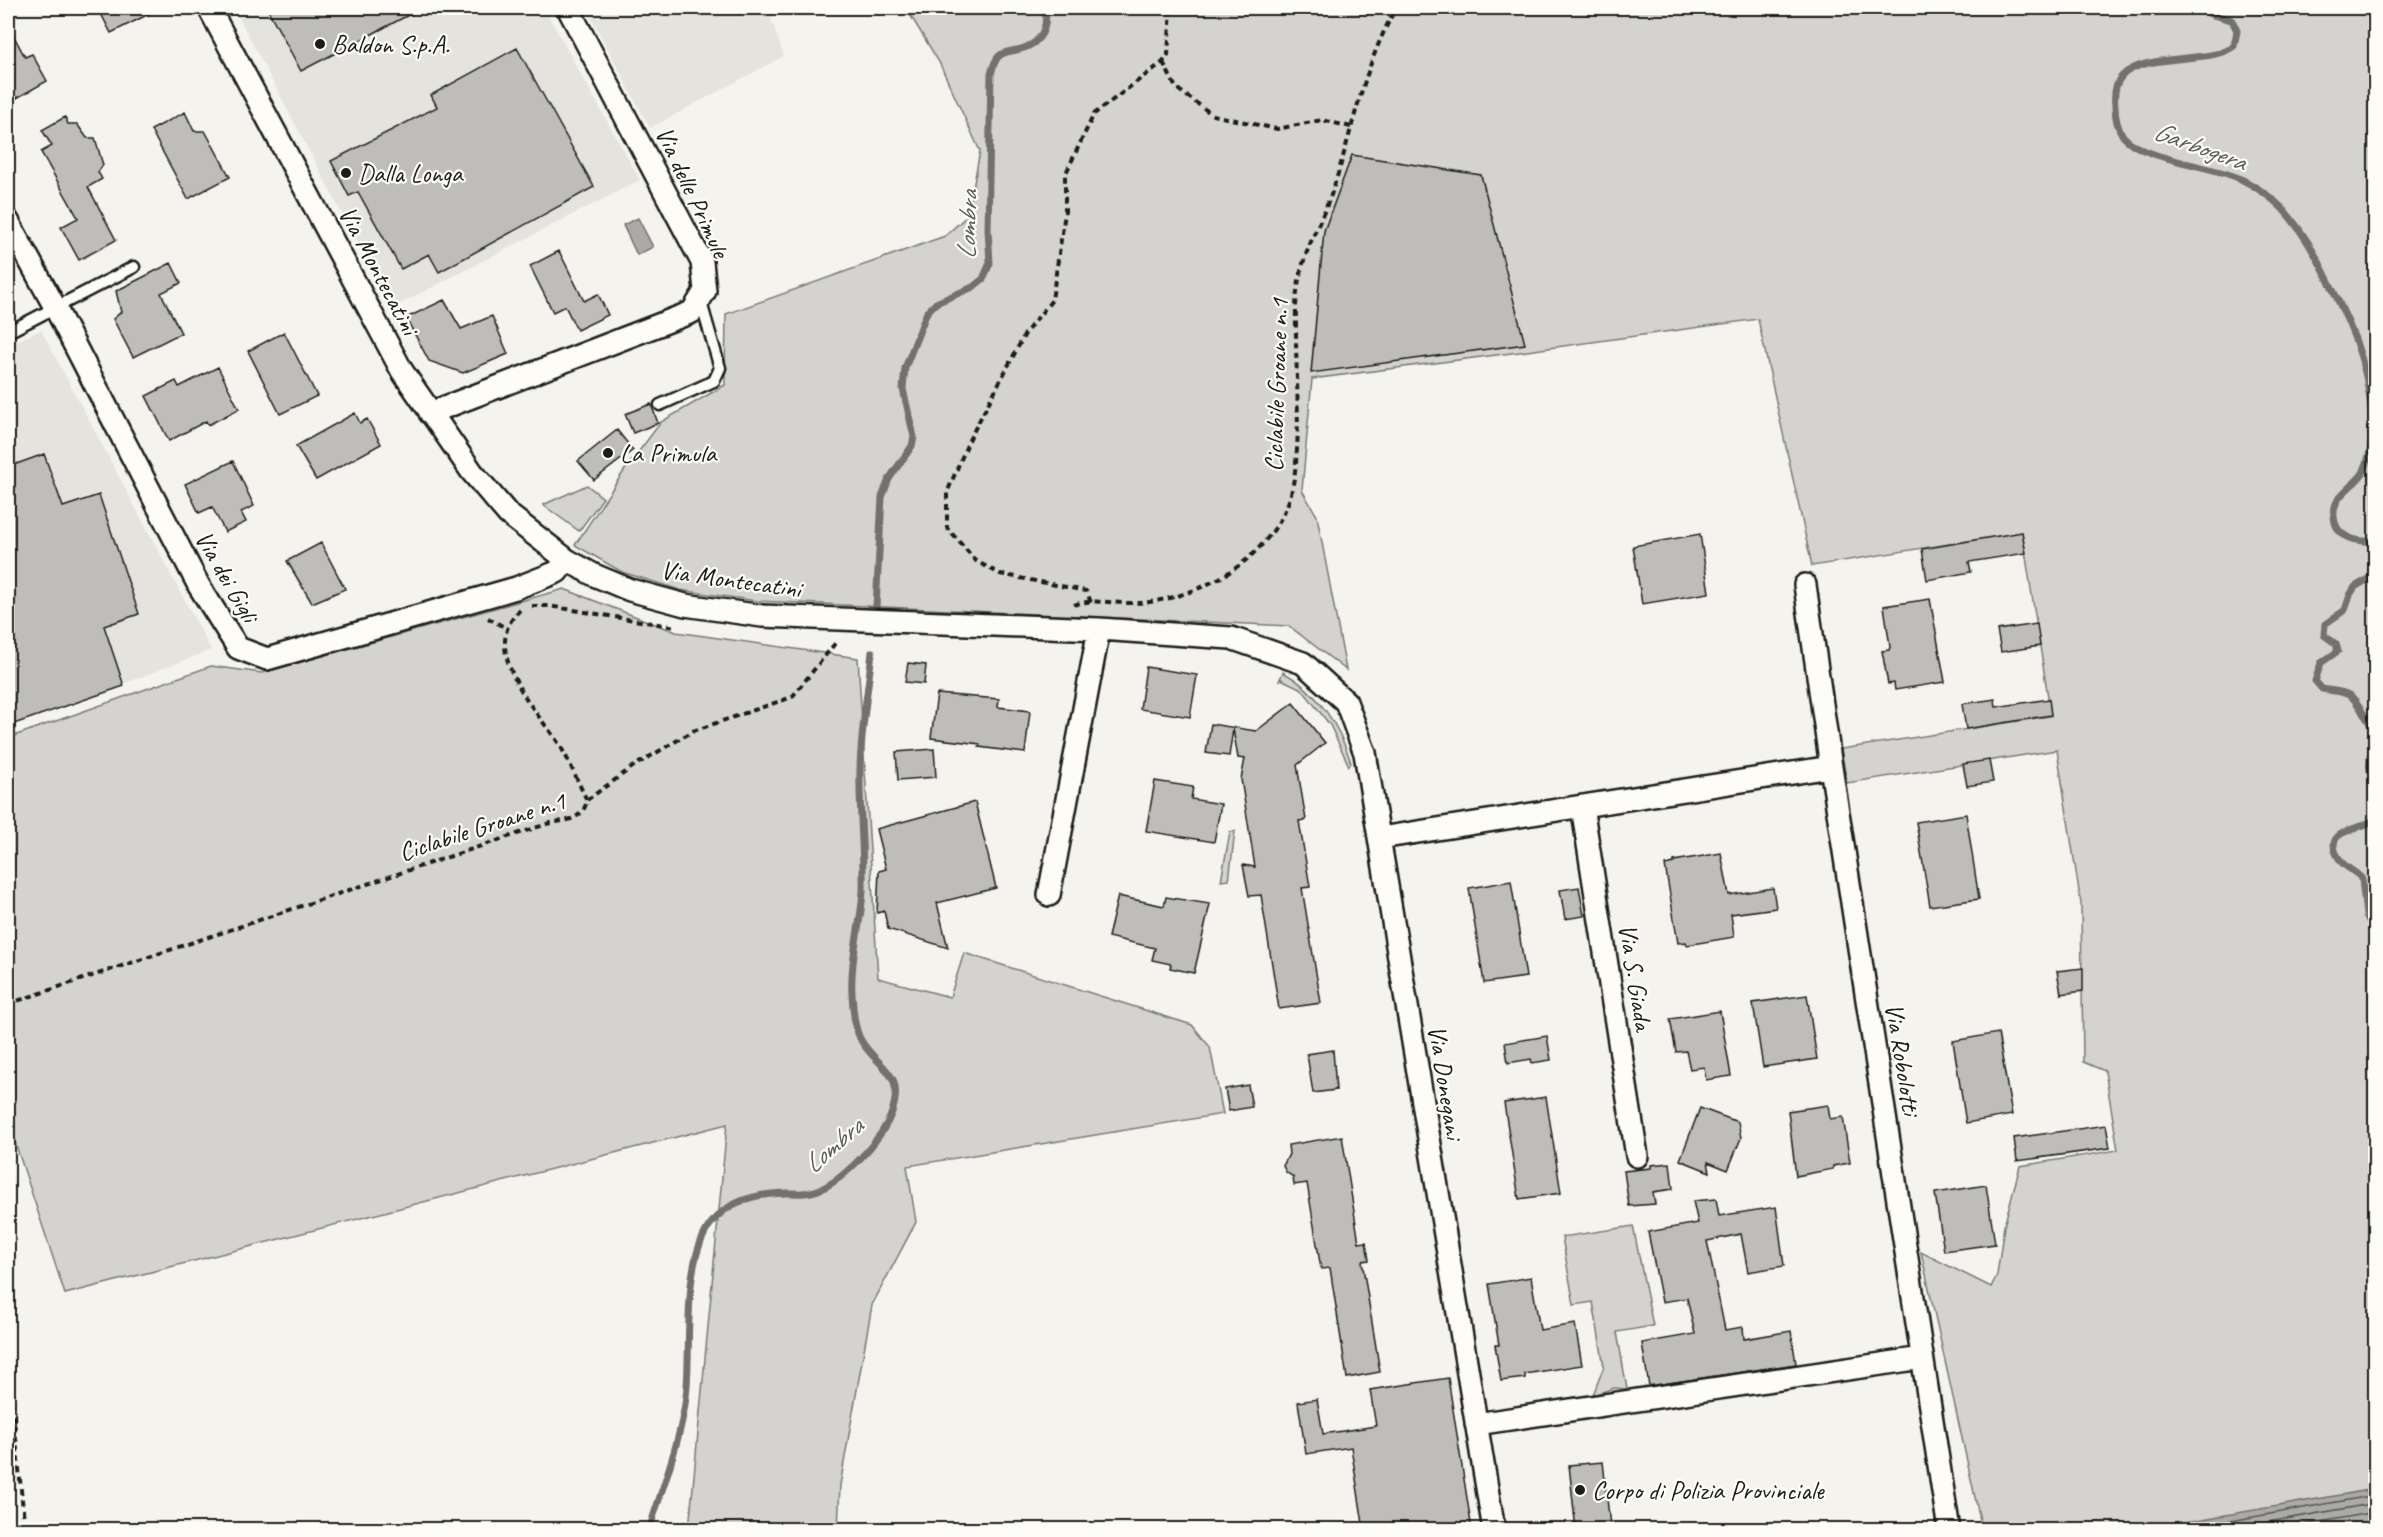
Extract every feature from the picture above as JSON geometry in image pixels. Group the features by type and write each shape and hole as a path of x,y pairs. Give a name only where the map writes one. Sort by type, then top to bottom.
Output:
{"street":[{"name":"Via Montecatini","path":"209,8 402,371 472,472 508,514 567,560 594,575 630,590 685,605 762,616 1099,628 1231,638 1303,663"},
{"name":"Via delle Primule","path":"430,413 692,312 705,291 702,262 568,8"},
{"name":"Via dei Gigli","path":"8,221 199,586 238,648 267,659 516,588 557,572 567,560"},
{"name":"Via Robolotti","path":"1805,585 1949,1530"},
{"path":"1049,895 1099,628"},
{"name":"Via Donegani","path":"1303,663 1346,702 1365,753 1494,1530"},
{"path":"1380,838 1831,767"},
{"name":"Via S. Giada","path":"1582,806 1636,1156"},
{"path":"1476,1424 1922,1358"}],"lane":[{"path":"8,332 134,267"},
{"path":"660,405 714,381 720,368 700,299"}],"path":[{"path":"1091,602 1086,591 1000,574 976,561 946,528 947,493 969,440 1026,332 1052,300 1065,213 1065,175 1094,114 1163,62 1168,55 1171,8"},
{"name":"Ciclabile Groane n.1","path":"1067,627 1068,612 1071,606 1091,602 1149,602 1210,583 1231,571 1251,555 1269,536 1283,512 1292,491 1296,457 1296,306 1299,280 1306,254 1335,183 1366,72 1396,8"},
{"path":"1163,62 1176,88 1213,116 1277,129 1322,120 1351,127"},
{"name":"Ciclabile Groane n.1","path":"8,1004 550,823 578,818 585,810 587,800 559,743 529,705 512,670 506,646 512,619 524,608 541,606 686,628"},
{"path":"587,800 634,766 693,731 792,697 837,641 827,640"},
{"path":"8,1384 14,1419 25,1530"}],"shaded area":[{"path":"234,8 544,8 640,180 392,308"},
{"path":"586,8 778,8 771,19 784,56 650,128"},
{"path":"906,8 2375,8 2375,1529 1982,1529 1921,1252 1991,1287 1997,1275 2004,1226 2020,1166 2118,1150 2105,1071 2083,1062 2081,904 2057,750 1847,783 1841,749 2051,716 2022,532 1812,566 1758,319 1312,379 1302,490 1317,516 1346,670 1289,626 757,601 680,590 622,572 575,545 624,471 661,422 725,385 726,314 945,236 968,215 980,151 939,62"},
{"path":"41,330 211,650 8,728 8,345"},
{"path":"587,485 603,498 579,531 543,505"},
{"path":"564,589 676,632 858,658 878,978 950,997 964,953 1192,1025 1210,1047 1223,1114 907,1166 916,1222 872,1305 840,1485 838,1529 689,1529 727,1124 65,1294 8,1121 8,738 211,666 262,673"},
{"path":"1283,672 1307,689 1326,711 1341,736 1351,763 1349,766 1330,725 1302,689 1281,679 1279,681"},
{"path":"1235,831 1229,880 1221,881 1230,832"},
{"path":"1633,1226 1653,1326 1617,1332 1627,1389 1614,1388 1593,1395 1604,1366 1593,1302 1574,1305 1562,1237"}],"water":[{"path":"638,218 653,247 637,255 623,225"},
{"path":"2375,1489 2375,1529 2145,1529"}],"building":[{"path":"98,8 161,8 111,33"},
{"name":"Baldon S.p.A.","path":"267,8 422,8 301,71"},
{"path":"8,25 25,57 32,54 47,81 8,103"},
{"path":"517,48 594,187 439,272 429,254 401,269 358,192 349,196 331,161 437,107 431,95"},
{"path":"185,112 194,131 205,131 230,177 188,199 151,130"},
{"path":"65,117 68,124 77,124 87,138 95,138 103,165 98,172 102,179 88,187 116,240 79,260 61,227 78,218 41,152 52,146 42,130"},
{"path":"1352,155 1481,175 1525,344 1311,373 1324,231"},
{"path":"559,251 584,301 598,294 608,315 577,330 565,306 553,312 530,266"},
{"path":"171,263 181,283 161,293 181,333 133,357 113,319 121,312 116,291"},
{"path":"444,300 461,329 492,316 508,354 463,373 429,361 406,318"},
{"path":"284,332 317,396 280,414 248,351"},
{"path":"218,367 239,409 208,425 206,421 169,441 146,396 176,381 179,387"},
{"path":"651,404 658,423 633,433 625,414"},
{"path":"355,413 360,423 367,419 381,444 316,480 296,446"},
{"path":"617,430 633,450 594,480 578,461"},
{"path":"44,454 63,507 99,495 139,614 104,626 124,686 8,726 8,467"},
{"path":"233,461 254,506 241,512 246,522 225,532 212,507 199,513 185,484"},
{"path":"2022,532 2026,553 1969,562 1971,572 1927,580 1922,549"},
{"path":"1700,534 1709,593 1642,604 1633,546"},
{"path":"321,543 345,589 312,603 287,561"},
{"path":"1930,599 1945,682 1895,690 1894,683 1888,684 1882,651 1889,650 1890,647 1884,606"},
{"path":"2037,624 2040,646 2001,652 1997,630"},
{"path":"908,663 926,665 924,684 905,682"},
{"path":"1146,667 1197,675 1190,717 1140,709"},
{"path":"937,694 999,699 998,707 1030,711 1025,753 931,738"},
{"path":"1995,699 1996,707 2049,699 2051,715 1966,729 1962,704"},
{"path":"1293,703 1325,743 1297,765 1306,820 1299,821 1310,887 1302,888 1321,1003 1279,1009 1261,895 1249,896 1243,865 1255,867 1241,779 1245,759 1238,758 1233,729 1229,756 1206,753 1211,724 1256,731"},
{"path":"934,749 936,777 898,780 896,752"},
{"path":"1989,760 1993,782 1967,786 1963,764"},
{"path":"1155,781 1193,787 1191,799 1221,804 1214,842 1146,831"},
{"path":"975,802 996,888 937,903 948,948 888,929 884,911 877,913 879,871 886,869 876,829"},
{"path":"1966,814 1979,899 1930,906 1916,822"},
{"path":"1721,853 1729,895 1773,888 1776,908 1731,914 1734,937 1687,945 1686,942 1678,943 1665,865 1674,863 1674,861"},
{"path":"1511,881 1526,977 1484,983 1469,888"},
{"path":"1579,887 1584,916 1565,919 1560,890"},
{"path":"1118,896 1164,906 1166,897 1210,904 1194,973 1170,968 1171,964 1152,960 1155,948 1108,937"},
{"path":"2083,968 2083,991 2061,994 2057,971"},
{"path":"1807,995 1817,1059 1763,1067 1753,1003"},
{"path":"1720,1011 1731,1076 1706,1080 1704,1067 1690,1069 1686,1051 1676,1052 1670,1019"},
{"path":"1998,1033 2012,1115 1966,1123 1953,1041"},
{"path":"1547,1036 1551,1060 1532,1063 1531,1059 1508,1063 1505,1043"},
{"path":"1333,1050 1336,1090 1313,1093 1307,1054"},
{"path":"1248,1085 1252,1107 1229,1111 1225,1089"},
{"path":"1546,1097 1561,1193 1519,1199 1504,1103"},
{"path":"1828,1105 1830,1119 1843,1117 1850,1163 1833,1166 1833,1169 1796,1176 1788,1111"},
{"path":"1700,1108 1738,1122 1741,1138 1728,1170 1708,1162 1710,1172 1680,1160"},
{"path":"2106,1125 2110,1148 2017,1161 2014,1138"},
{"path":"1342,1136 1359,1243 1366,1242 1369,1260 1362,1261 1380,1372 1347,1378 1330,1268 1321,1269 1307,1183 1294,1185 1293,1177 1286,1172 1283,1166 1289,1154 1288,1145"},
{"path":"1670,1163 1673,1189 1653,1192 1655,1204 1629,1206 1624,1171"},
{"path":"1986,1185 1995,1244 1944,1251 1935,1193"},
{"path":"1716,1199 1719,1216 1776,1207 1784,1266 1748,1272 1741,1234 1707,1241 1725,1330 1743,1327 1744,1339 1791,1331 1796,1364 1649,1386 1642,1343 1695,1334 1687,1298 1662,1302 1648,1232 1698,1223 1693,1201"},
{"path":"1531,1277 1540,1330 1575,1324 1582,1365 1525,1374 1525,1378 1501,1381 1495,1345 1499,1345 1489,1284"},
{"path":"1448,1378 1472,1530 1364,1530 1351,1447 1306,1454 1298,1402 1317,1399 1323,1434 1376,1426 1370,1390"},
{"path":"1603,1462 1610,1526 1576,1530 1569,1465"}],"waterway":[{"name":"Lombra","path":"876,607 882,497 889,479 912,446 914,437 903,389 905,368 927,312 936,303 973,287 983,279 990,263 988,230 991,74 1001,54 1021,49 1039,38 1044,28 1045,8"},
{"name":"Garbogera","path":"2204,8 2210,14 2232,20 2237,31 2234,46 2211,55 2162,61 2132,69 2122,76 2116,86 2115,114 2118,125 2123,136 2145,151 2228,174 2257,188 2282,208 2311,247 2355,338 2366,377 2372,418 2372,438 2363,473 2336,503 2334,517 2343,535 2355,540 2376,541"},
{"name":"Garbogera","path":"2376,574 2355,587 2345,610 2325,624 2324,635 2336,644 2338,651 2321,663 2315,681 2322,689 2351,696 2369,721 2373,738 2369,763 2376,784"},
{"name":"Lombra","path":"649,1530 671,1464 684,1413 688,1377 691,1286 700,1243 709,1226 725,1210 743,1200 764,1195 811,1192 834,1181 847,1172 870,1148 892,1112 895,1099 893,1080 859,1037 854,1019 852,993 863,891 861,754 872,652"},
{"name":"Garbogera","path":"2376,818 2345,832 2335,841 2335,849 2340,860 2362,879 2366,915 2376,934"}],"place":[{"name":"Baldon S.p.A.","path":"320,44"},
{"name":"Dalla Longa","path":"346,173"},
{"name":"La Primula","path":"608,453"},
{"name":"Corpo di Polizia Provinciale","path":"1580,1490"}]}
